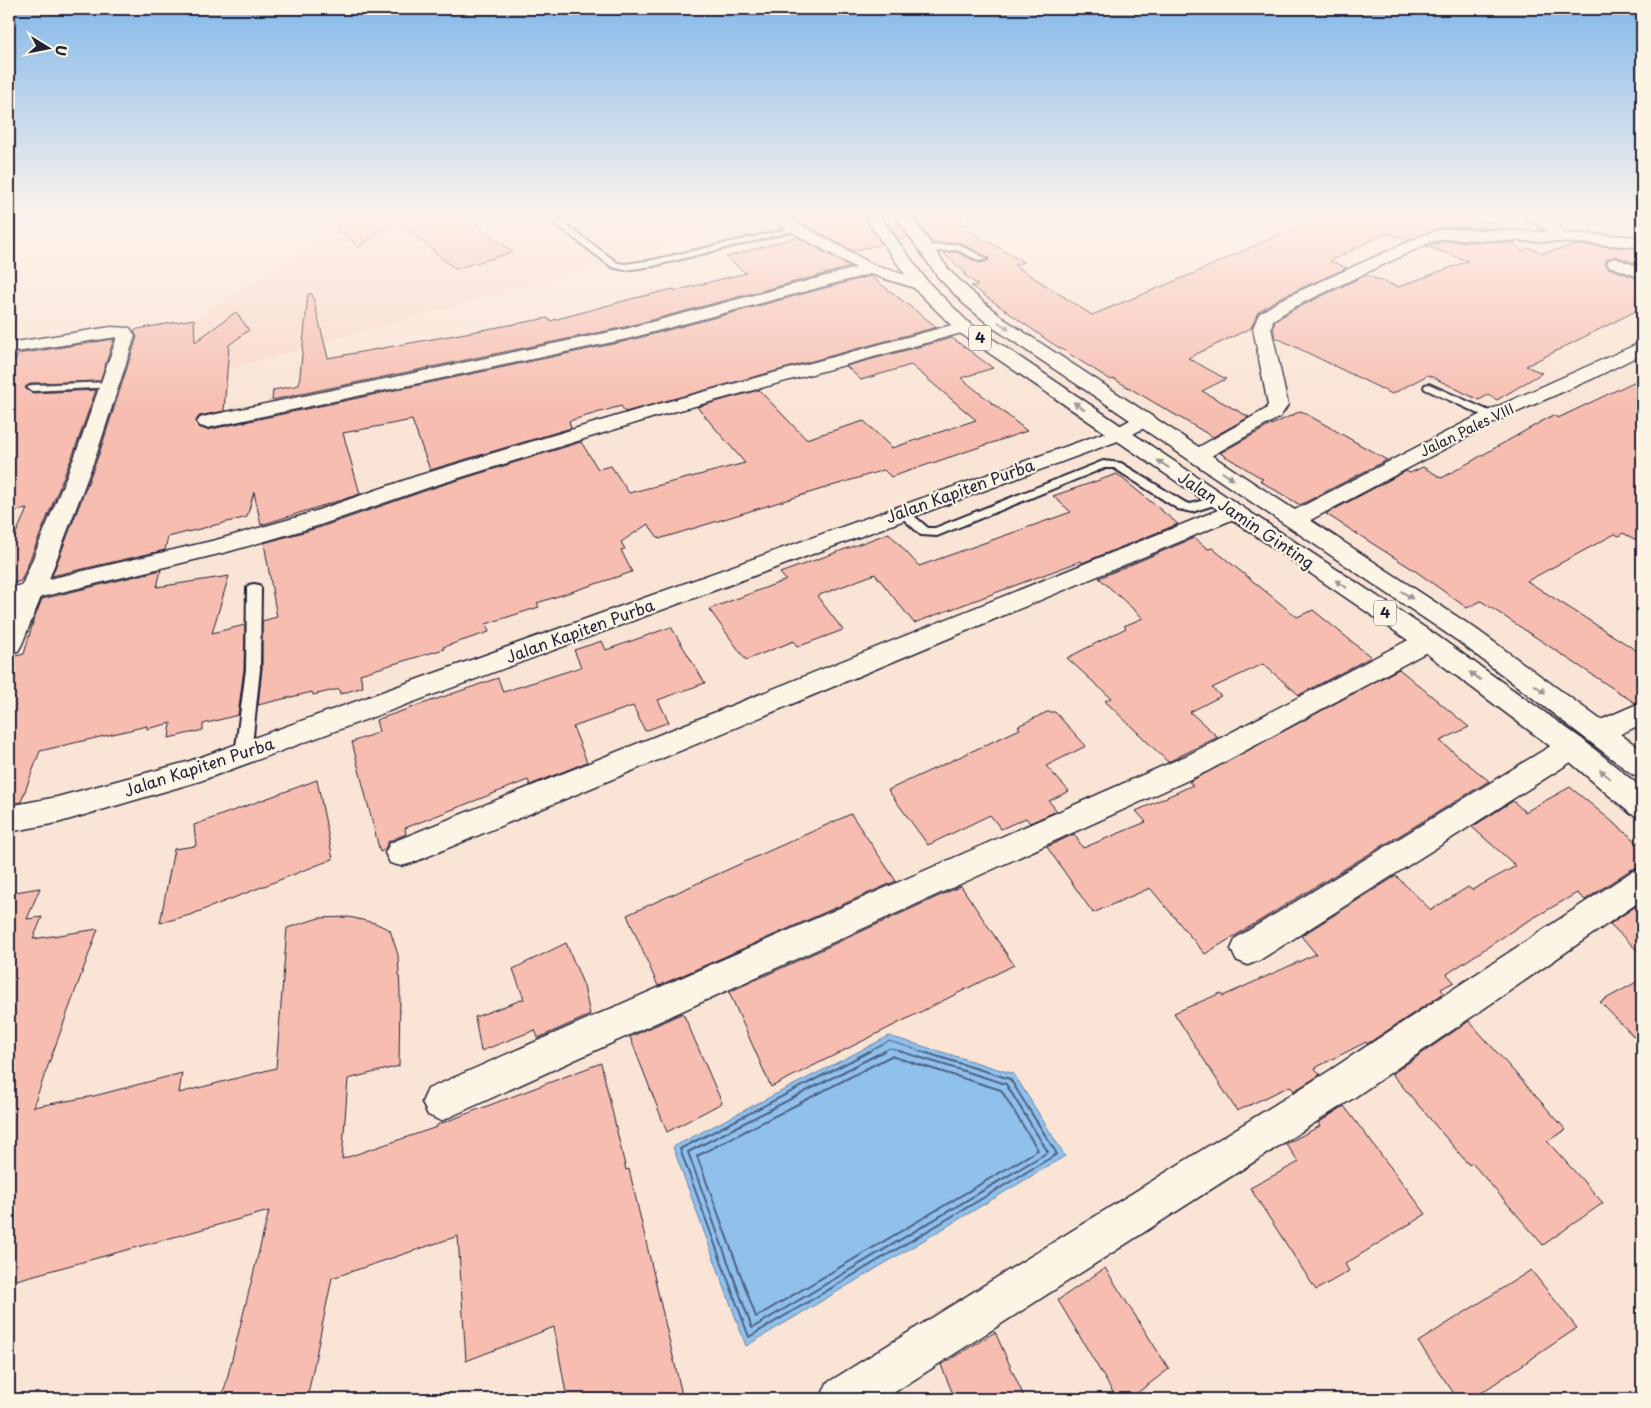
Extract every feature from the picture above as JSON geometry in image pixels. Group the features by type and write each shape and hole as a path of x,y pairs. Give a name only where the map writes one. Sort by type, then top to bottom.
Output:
{"main road":[{"path":"207,422 627,334 830,280"},
{"path":"903,280 920,285"},
{"name":"Jalan Jamin Ginting","path":"916,280 963,326 1224,506 1426,641 1572,747 1642,805"},
{"name":"Jalan Jamin Ginting","path":"950,280 998,323 1295,519 1466,635 1642,766"},
{"path":"1198,456 1273,413 1278,406 1262,328 1265,318 1286,304 1338,280"},
{"path":"20,593 228,545 309,521 425,481 651,412 963,326"},
{"path":"9,348 111,332 124,332 126,336 111,385 20,593 9,644"},
{"name":"Jalan Pales VIII","path":"1295,519 1492,416 1586,375 1642,347"},
{"name":"Jalan Kapiten Purba","path":"9,819 57,810 190,774 1119,434 1144,420"},
{"path":"401,853 1224,506"},
{"path":"441,1102 1198,762 1426,641"},
{"path":"1599,733 1642,712"},
{"path":"1248,949 1572,747"},
{"path":"851,1397 1342,1084 1642,882"}],"lane":[{"path":"32,388 111,385"},
{"path":"1429,387 1492,416"},
{"path":"902,512 925,532 936,532 1103,464 1117,465 1182,506 1192,508 1224,506"},
{"path":"243,754 253,670 254,588"}],"shaded area":[{"path":"256,280 548,280 215,373 190,322"}],"water":[{"path":"889,1036 1014,1074 1065,1156 746,1346 673,1147"}],"building":[{"path":"719,280 803,280 625,327 272,400 273,390 299,385 308,294 312,294 328,358 548,318 550,321 635,298 673,289 674,291"},
{"path":"856,280 875,280 937,327 625,412 621,406 569,421 571,428 430,470 412,420 343,433 360,494 261,525 254,492 247,517 168,537 165,550 52,576 99,454 137,337 134,331 138,329 194,319 195,342 236,312 249,330 229,345 224,411 199,416 196,421 198,427 207,430 627,341"},
{"path":"971,280 1037,280 1092,315 1178,280 1320,280 1279,298 1258,312 1251,328 1188,358 1226,379 1202,391 1249,417 1213,437 1114,379 1111,380 1050,342 971,286 978,285"},
{"path":"1356,280 1379,280 1398,287 1418,280 1641,280 1642,308 1526,366 1542,373 1497,400 1488,395 1479,400 1428,375 1392,394 1275,337 1273,328 1275,321 1293,310"},
{"path":"952,338 993,368 961,378 1027,431 891,477 884,470 659,539 648,524 621,542 625,549 621,550 632,572 537,603 539,607 486,624 489,632 443,647 444,649 360,674 363,687 340,694 339,689 313,695 312,692 258,705 262,669 262,621 277,617 264,543 318,528 436,487 581,442 598,469 611,466 629,493 745,463 697,407 759,390 806,439 864,421 892,448 976,420 911,365 861,380 846,366"},
{"path":"114,339 100,381 32,383 25,387 32,393 96,390 74,452 21,581 9,584 9,549 27,509 9,512 9,362 15,361 18,354"},
{"path":"1642,378 1642,543 1623,533 1619,536 1615,534 1527,581 1642,654 1642,700 1635,703 1481,601 1467,608 1414,570 1326,514 1406,471 1410,473 1423,467 1442,478 1553,415 1558,418"},
{"path":"1301,411 1387,460 1300,505 1260,481 1263,479 1220,453"},
{"path":"1117,474 1178,524 1082,563 1081,561 914,623 875,574 817,596 843,630 797,647 794,641 746,660 709,609 786,580 780,573 889,533 919,566 1071,512 1053,496"},
{"path":"1194,538 1208,549 1212,548 1297,617 1313,610 1371,657 1299,695 1263,664 1212,688 1221,696 1190,712 1218,737 1168,762 1105,701 1111,698 1067,658 1126,628 1124,626 1143,618 1099,578"},
{"path":"161,570 157,587 229,576 212,633 245,625 244,669 238,715 203,724 203,730 169,738 171,723 147,729 147,726 40,751 21,802 9,804 9,666 12,657 24,654 42,599"},
{"path":"671,627 705,683 658,700 669,722 645,731 633,706 573,727 587,762 530,785 528,780 405,828 406,834 389,841 384,850 380,852 352,742 379,732 376,720 498,678 503,692 581,667 574,650 602,641 606,650"},
{"path":"1399,669 1469,727 1440,741 1489,781 1205,954 1150,888 1093,913 1047,847 1074,834 1083,848 1146,822 1136,811 1193,785 1189,782"},
{"path":"1047,712 1055,712 1086,746 1046,766 1069,791 1049,801 1057,811 1030,823 1026,818 1001,829 990,815 928,845 888,790 1020,729 1018,726"},
{"path":"317,780 333,859 190,915 160,923 174,849 196,846 194,825"},
{"path":"1570,787 1642,846 1642,866 1630,870 1585,900 1577,893 1521,925 1447,974 1454,982 1441,989 1444,993 1367,1044 1366,1042 1315,1068 1320,1075 1294,1091 1290,1086 1237,1111 1174,1013 1221,993 1223,996 1316,954 1301,936 1396,876 1431,910 1468,887 1472,890 1516,866 1472,827 1513,801 1525,812"},
{"path":"851,814 896,881 658,986 627,915"},
{"path":"961,886 1014,965 771,1087 729,992"},
{"path":"40,888 27,919 42,917 33,939 98,929 33,1107 94,1096 182,1073 179,1093 276,1068 287,928 319,918 349,917 375,923 390,930 398,955 400,991 399,1066 348,1079 342,1159 437,1127 437,1125 601,1063 626,1170 629,1169 683,1399 567,1399 554,1327 466,1361 458,1236 332,1278 307,1399 222,1399 269,1211 9,1282 9,893"},
{"path":"1642,902 1642,955 1610,924"},
{"path":"566,943 584,986 590,1015 538,1038 535,1030 481,1051 475,1017 524,999 513,969"},
{"path":"1642,979 1642,1045 1600,1002"},
{"path":"683,1013 722,1103 667,1132 630,1037"},
{"path":"1469,1021 1566,1130 1547,1141 1603,1203 1543,1245 1472,1163 1469,1165 1392,1074"},
{"path":"1344,1106 1426,1214 1345,1264 1349,1271 1316,1290 1250,1188 1299,1162 1286,1144 1320,1126 1318,1123"},
{"path":"1105,1268 1169,1369 1129,1399 1117,1399 1058,1300"},
{"path":"1531,1270 1577,1328 1472,1399 1458,1399 1418,1342"},
{"path":"995,1332 1025,1399 955,1399 941,1365"}]}
